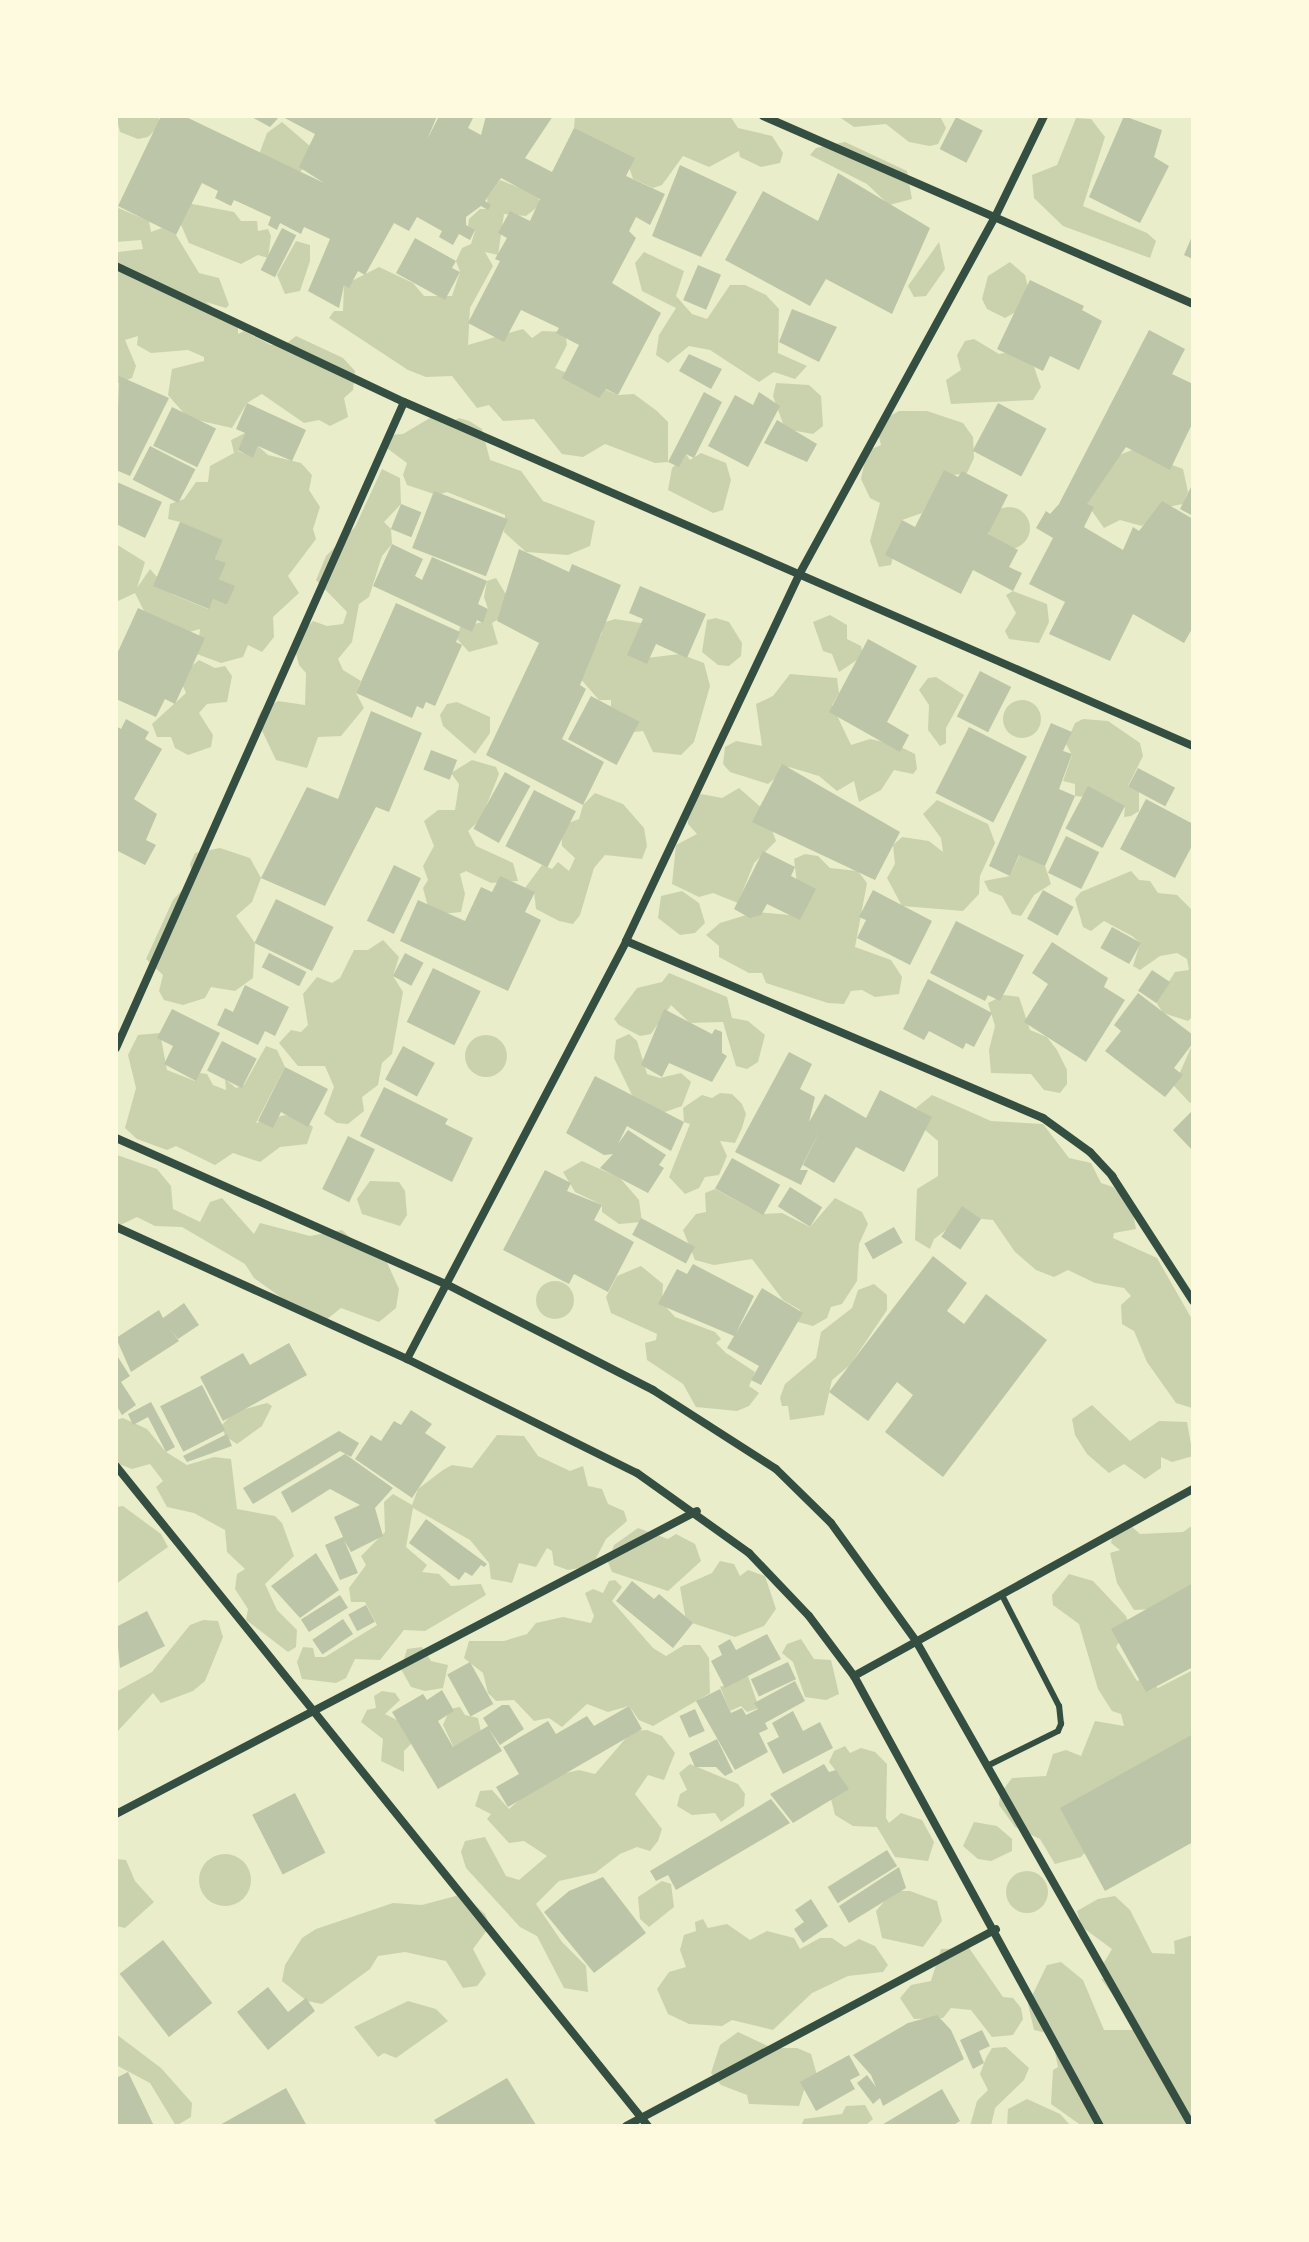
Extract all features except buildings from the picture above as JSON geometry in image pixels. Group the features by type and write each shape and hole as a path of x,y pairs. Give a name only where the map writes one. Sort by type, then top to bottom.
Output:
{"street":[{"path":"763,116 996,215 1193,304"},
{"path":"407,1359 626,941 800,573 996,215 1044,116"},
{"path":"116,266 404,402 1193,746"},
{"path":"116,1048 404,402"},
{"path":"626,941 1043,1118 1090,1152 1112,1176 1193,1301"},
{"path":"116,1138 446,1284 665,1397 776,1469 831,1523 916,1641 1192,2126"},
{"path":"116,1227 407,1359 637,1473 697,1511 779,1584 854,1676 996,1929 1100,2126"},
{"path":"116,1466 648,2126"},
{"path":"854,1676 1193,1489"},
{"path":"116,1814 697,1511"},
{"path":"626,2126 996,1929"}],"lane":[{"path":"987,1766 1058,1731 1061,1724 1059,1706 1002,1595"}],"green space":[{"path":"116,116 158,116 161,124 148,137 138,139 120,132"},
{"path":"575,116 730,116 738,128 772,136 783,153 780,163 761,167 740,157 739,151 709,167 683,156 662,185 653,188 633,179 627,161 580,136 574,128"},
{"path":"838,116 940,116 946,128 938,144 930,146 909,142 886,124 854,127"},
{"path":"1076,118 1091,119 1105,137 1083,206 1147,233 1156,241 1150,258 1063,226 1034,198 1032,175 1057,165"},
{"path":"282,122 310,146 306,166 299,173 262,158 260,152 267,133"},
{"path":"845,142 907,171 912,199 889,205 867,184 810,155 816,148"},
{"path":"500,180 538,195 540,205 526,216 504,214 498,255 485,252 493,266 470,308 468,345 523,329 532,338 542,331 565,332 567,345 555,368 618,395 634,394 657,411 668,422 668,462 655,463 605,444 583,457 562,454 534,419 503,421 489,405 477,408 452,376 426,377 408,370 329,318 334,311 343,311 344,285 379,267 413,283 424,296 452,296 460,272 456,261 462,248 471,244 475,231 468,226 469,219 480,209 488,209 487,198"},
{"path":"182,202 234,212 241,221 257,221 258,231 268,229 271,236 268,258 258,255 241,264 189,243 178,218"},
{"path":"116,207 149,221 151,232 162,228 176,235 199,273 219,278 229,305 226,308 206,302 238,328 238,334 244,331 271,345 286,344 296,336 343,358 355,371 353,390 344,398 348,417 330,426 319,420 304,423 262,394 247,403 232,428 188,418 168,395 172,369 204,361 204,357 188,350 151,353 137,345 138,336 125,340 136,366 132,378 116,384 116,259 118,252 143,249 141,240 116,242"},
{"path":"296,241 310,245 310,261 300,291 285,294 277,275"},
{"path":"939,242 945,269 926,296 914,297 908,286"},
{"path":"644,252 684,271 676,296 692,314 707,319 730,285 745,285 766,295 779,309 778,353 807,366 795,379 774,372 759,382 710,350 689,346 668,363 656,355 659,335 676,308 642,291 635,263"},
{"path":"1010,262 1025,275 1029,291 1023,308 1005,318 987,309 982,299 988,276"},
{"path":"974,339 999,354 1013,351 1034,367 1041,387 1033,400 951,404 946,380 961,370 957,355 965,341"},
{"path":"776,383 809,385 821,396 823,426 813,434 785,429 773,396"},
{"path":"899,411 927,411 963,423 973,437 974,458 967,473 941,477 922,513 902,520 891,565 879,567 870,541 880,503 870,498 861,479 867,451 881,445 876,424"},
{"path":"435,415 452,422 459,418 482,429 490,460 521,471 543,501 595,521 590,546 568,555 526,552 504,532 505,515 447,492 437,495 407,485 403,475 407,463 384,446 390,435 403,434"},
{"path":"245,433 238,451 253,457 258,446 268,455 301,463 312,475 309,490 320,507 313,529 316,539 288,576 299,593 273,617 274,637 262,652 248,645 243,657 221,663 197,654 200,629 182,634 175,625 144,611 135,593 116,602 116,544 145,562 137,588 150,569 172,594 208,609 213,599 227,605 234,586 219,579 225,563 215,559 223,540 208,540 201,531 190,534 180,522 168,519 170,504 184,499 196,482 208,482 210,466 234,453 231,440"},
{"path":"1132,450 1183,469 1188,492 1183,504 1162,508 1142,526 1120,520 1104,528 1087,504 1089,490 1102,462"},
{"path":"701,453 726,463 731,480 723,510 713,513 668,490 672,468 686,454 690,460"},
{"path":"382,469 400,478 401,504 384,522 391,529 392,544 382,556 369,597 359,604 352,642 338,659 343,670 361,681 356,693 364,708 341,736 318,737 307,768 276,760 257,720 261,711 278,701 305,705 306,673 299,665 293,641 313,621 327,626 343,624 347,612 316,580 326,556 355,527"},
{"path":"1009,507 1024,513 1030,528 1024,543 1009,549 994,543 988,528 994,513"},
{"path":"496,578 507,596 503,616 492,623 498,644 469,652 457,639 460,627 483,622 488,609 484,597 487,581"},
{"path":"1013,591 1047,604 1049,622 1039,643 1009,639 1005,631 1016,613 1006,595"},
{"path":"830,615 847,625 847,639 861,646 863,656 839,672 832,654 823,651 813,622"},
{"path":"716,618 729,622 742,643 741,656 729,666 718,665 702,652 707,620"},
{"path":"615,619 641,623 638,659 680,654 704,663 710,686 694,742 681,755 653,752 643,731 634,732 639,722 611,707 611,700 599,700 579,677 602,633 599,624"},
{"path":"199,660 215,668 225,666 232,676 227,702 207,704 199,713 213,735 211,747 188,755 175,748 171,737 157,737 152,724 186,693 179,677"},
{"path":"790,674 837,678 839,693 832,705 851,745 870,739 897,745 915,754 917,769 913,774 894,770 881,790 859,802 854,781 837,791 819,776 789,767 768,784 730,772 723,764 725,747 736,741 762,746 756,704 773,696"},
{"path":"936,677 964,695 946,728 946,743 940,746 928,730 929,705 919,690 928,678"},
{"path":"1022,700 1036,705 1041,719 1036,733 1022,738 1008,733 1003,719 1008,705"},
{"path":"457,702 490,717 490,733 475,754 443,726 440,715 447,704"},
{"path":"1083,719 1108,721 1140,743 1143,756 1128,786 1139,791 1139,811 1131,816 1124,817 1125,806 1112,799 1075,796 1075,784 1063,781 1072,755 1066,744 1075,723"},
{"path":"472,760 496,767 499,774 481,819 468,831 476,846 513,863 518,881 491,883 466,871 460,874 465,894 461,912 442,914 428,907 423,888 428,880 423,866 434,846 424,821 438,810 455,810 459,784 451,773"},
{"path":"739,788 765,811 776,841 754,863 738,903 713,893 699,897 672,884 676,845 697,834 688,824 688,800 701,794 722,798"},
{"path":"595,793 623,804 644,828 647,846 642,859 605,855 594,868 580,915 573,924 559,921 536,909 534,892 525,888 542,865 552,869 558,862 569,871 575,858 562,846 561,826 579,819 583,805"},
{"path":"937,800 988,824 995,843 980,876 979,894 963,911 902,906 887,878 895,864 893,845 902,837 929,841 943,852 941,838 923,814"},
{"path":"220,848 250,858 261,878 252,902 236,916 255,943 253,978 235,991 211,987 205,998 183,1005 164,1000 159,991 163,975 146,959 173,900 193,878 190,864 195,853"},
{"path":"1021,852 1045,866 1051,884 1034,895 1021,916 1012,914 1002,896 989,891 984,881 1010,876"},
{"path":"805,854 818,856 830,868 858,871 867,883 855,947 891,960 902,977 899,994 875,997 862,990 851,991 844,1004 828,1003 766,983 762,973 749,973 719,957 719,946 706,935 720,923 756,912 801,916 794,859"},
{"path":"1131,871 1139,880 1150,881 1158,893 1177,895 1193,911 1193,1016 1188,1021 1163,1013 1156,1002 1175,972 1189,970 1187,959 1177,953 1160,956 1140,970 1133,966 1140,943 1132,936 1104,921 1091,931 1083,927 1075,899 1081,892"},
{"path":"682,891 699,903 705,923 695,933 680,935 658,918 661,896"},
{"path":"383,940 399,957 393,976 403,992 392,1054 382,1063 378,1085 362,1097 364,1111 348,1124 337,1123 324,1114 334,1087 325,1066 298,1066 279,1043 291,1030 301,1032 308,1025 303,994 317,977 332,983 340,978 354,950 368,950"},
{"path":"669,973 727,997 732,1018 748,1021 765,1035 758,1062 747,1069 736,1066 723,1022 690,1023 671,1005 651,1034 640,1036 619,1025 614,1019 637,988 662,982"},
{"path":"1004,995 1019,997 1030,1030 1047,1037 1057,1050 1067,1070 1067,1084 1060,1093 1044,1090 1031,1074 991,1073 989,1050 995,1026 988,1003"},
{"path":"160,1033 167,1070 195,1081 200,1073 207,1074 213,1085 226,1090 225,1079 236,1088 244,1085 266,1046 277,1050 285,1067 256,1123 285,1115 301,1118 313,1127 307,1144 280,1147 260,1162 233,1153 215,1165 176,1146 167,1150 137,1139 125,1128 136,1088 128,1055 138,1035"},
{"path":"629,1034 637,1041 647,1074 660,1078 681,1073 691,1082 682,1106 662,1113 632,1095 614,1058 616,1040"},
{"path":"486,1035 501,1041 507,1056 501,1071 486,1077 471,1071 465,1056 471,1041"},
{"path":"1193,1043 1193,1101 1190,1103 1174,1086"},
{"path":"720,1093 732,1094 742,1104 746,1114 742,1128 735,1143 720,1141 727,1156 719,1175 705,1177 699,1188 685,1194 669,1177 690,1124 684,1122 683,1108 702,1095 712,1098"},
{"path":"932,1095 991,1121 1043,1124 1069,1158 1091,1163 1101,1183 1113,1187 1132,1208 1136,1229 1114,1233 1113,1238 1157,1258 1193,1321 1192,1408 1176,1403 1147,1362 1134,1331 1122,1324 1121,1305 1131,1296 1124,1288 1095,1283 1068,1270 1054,1277 1036,1270 1015,1252 993,1220 972,1218 954,1224 934,1239 930,1249 915,1240 917,1189 938,1176 938,1141 925,1130 926,1117 916,1108"},
{"path":"117,1155 157,1169 171,1186 173,1209 200,1222 210,1202 222,1198 254,1234 260,1223 310,1236 342,1230 362,1249 385,1258 399,1289 396,1308 379,1322 341,1308 326,1320 293,1306 254,1278 245,1264 182,1227 155,1226 137,1217 116,1227"},
{"path":"582,1161 620,1178 639,1200 642,1222 619,1224 602,1212 602,1205 575,1192 563,1172"},
{"path":"370,1181 399,1182 405,1191 407,1215 400,1226 362,1214 357,1199"},
{"path":"715,1189 761,1214 782,1213 810,1227 835,1198 862,1212 868,1224 859,1244 857,1281 842,1304 831,1307 827,1318 813,1326 798,1322 800,1310 783,1300 752,1259 714,1265 695,1260 683,1230 696,1214 706,1212 705,1193"},
{"path":"641,1266 663,1284 662,1303 675,1317 715,1332 721,1339 716,1343 726,1353 755,1372 749,1386 759,1393 749,1406 737,1411 696,1407 683,1384 647,1360 645,1343 656,1340 657,1334 611,1313 606,1297 617,1276"},
{"path":"555,1281 568,1287 574,1300 568,1313 555,1319 542,1313 536,1300 542,1287"},
{"path":"874,1284 887,1295 887,1310 850,1365 832,1380 824,1415 790,1420 788,1406 782,1406 780,1398 785,1384 816,1358 821,1332 852,1308 858,1290"},
{"path":"267,1403 272,1406 262,1426 237,1444 225,1436 222,1425 234,1412"},
{"path":"1092,1405 1130,1441 1159,1421 1187,1422 1193,1456 1172,1462 1161,1457 1161,1468 1145,1479 1124,1464 1109,1473 1087,1454 1075,1435 1072,1419"},
{"path":"123,1418 147,1429 166,1452 187,1465 214,1457 231,1459 237,1509 275,1516 282,1523 294,1556 265,1584 277,1610 297,1630 296,1647 288,1652 246,1620 248,1609 235,1589 237,1574 245,1569 227,1552 225,1530 194,1513 167,1507 156,1487 163,1481 150,1464 132,1469 116,1463 116,1420"},
{"path":"497,1435 524,1436 538,1456 570,1471 583,1466 588,1486 602,1489 608,1504 624,1511 627,1521 606,1539 592,1566 568,1570 554,1565 552,1551 547,1548 536,1567 519,1563 512,1583 491,1579 489,1563 470,1540 413,1508 406,1547 427,1565 422,1572 439,1574 451,1586 481,1584 486,1595 425,1631 404,1630 380,1660 355,1659 346,1678 336,1683 302,1679 297,1662 303,1647 313,1648 315,1657 325,1657 377,1625 365,1602 351,1602 349,1588 366,1565 361,1556 385,1532 384,1502 393,1494 412,1505 418,1489 443,1470 452,1465 472,1468"},
{"path":"123,1506 161,1534 168,1547 116,1584 116,1507"},
{"path":"1130,1525 1140,1534 1183,1532 1193,1525 1193,1607 1134,1610 1117,1583 1110,1553 1120,1550 1111,1543 1113,1533"},
{"path":"638,1528 668,1539 676,1534 695,1544 701,1561 668,1591 612,1572 608,1562 614,1545"},
{"path":"720,1561 734,1564 740,1576 748,1570 765,1576 776,1609 764,1626 735,1637 686,1621 680,1587 712,1573"},
{"path":"1069,1574 1093,1581 1126,1616 1129,1625 1116,1647 1137,1681 1144,1678 1158,1688 1193,1670 1193,1742 1081,1857 1055,1864 1040,1839 1015,1827 999,1805 1000,1794 1012,1778 1046,1776 1053,1754 1066,1750 1081,1756 1095,1721 1124,1726 1121,1714 1112,1711 1098,1689 1079,1624 1053,1605 1052,1595"},
{"path":"615,1580 622,1587 612,1601 653,1648 666,1656 684,1645 700,1645 709,1658 710,1693 653,1726 639,1720 629,1706 608,1712 587,1704 562,1727 549,1718 534,1721 514,1700 496,1701 488,1693 483,1673 464,1658 469,1641 504,1641 527,1634 536,1623 563,1617 591,1623 594,1616 585,1593 593,1589 603,1593 609,1581"},
{"path":"203,1620 218,1621 223,1637 205,1681 193,1691 161,1703 153,1693 116,1733 116,1692 152,1672 190,1625"},
{"path":"801,1639 814,1659 831,1660 839,1694 826,1700 805,1697 793,1662 782,1653 787,1644"},
{"path":"422,1647 431,1661 448,1665 443,1688 425,1691 411,1687 401,1669 407,1649"},
{"path":"748,1676 759,1708 747,1712 741,1706 730,1711 720,1687"},
{"path":"382,1691 395,1693 400,1700 385,1714 409,1726 412,1743 404,1751 404,1772 381,1761 383,1739 361,1722 367,1710 376,1708 374,1696"},
{"path":"460,1707 465,1715 478,1718 481,1732 454,1748 443,1725 450,1709"},
{"path":"647,1730 662,1736 675,1753 664,1780 648,1775 635,1794 662,1829 658,1841 650,1851 637,1847 620,1854 595,1873 559,1881 536,1904 562,1942 586,1966 588,1992 564,1988 537,1936 520,1927 466,1868 461,1852 465,1841 485,1837 506,1876 519,1880 547,1856 524,1841 509,1843 487,1819 491,1814 475,1806 480,1791 492,1790 509,1809 544,1778 579,1770 595,1774 632,1731"},
{"path":"845,1746 850,1753 861,1748 875,1752 887,1764 886,1818 889,1823 901,1813 922,1820 934,1842 928,1861 895,1857 877,1827 853,1826 835,1815 831,1799 843,1780 829,1762 834,1751"},
{"path":"690,1764 738,1784 745,1794 744,1806 721,1822 715,1813 692,1815 677,1806 680,1794 687,1790 679,1773"},
{"path":"974,1822 997,1826 1012,1839 1012,1851 991,1861 978,1859 963,1846"},
{"path":"225,1854 244,1861 251,1880 244,1899 225,1906 206,1899 199,1880 206,1861"},
{"path":"116,1859 126,1860 135,1881 154,1902 125,1928 116,1926"},
{"path":"1027,1871 1042,1877 1048,1892 1042,1907 1027,1913 1012,1907 1006,1892 1012,1877"},
{"path":"662,1881 671,1884 674,1907 649,1927 640,1919 638,1897"},
{"path":"893,1891 910,1891 937,1901 942,1921 923,1947 882,1938 876,1911"},
{"path":"463,1894 485,1914 490,1926 473,1949 486,1974 477,1986 463,1988 446,1961 405,1952 378,1956 370,1969 322,2004 307,2001 282,1981 285,1965 302,1938 316,1929 393,1903 422,1905"},
{"path":"1115,1896 1130,1910 1152,1953 1175,1954 1174,1941 1193,1935 1193,2126 1082,2126 1051,2104 1053,2070 1058,2067 1051,2034 1034,2030 1028,2004 1047,1965 1061,1962 1083,1980 1104,2030 1139,2030 1101,1979 1109,1978 1102,1966 1112,1949 1082,1927 1077,1911 1098,1899"},
{"path":"703,1919 708,1928 727,1924 750,1940 767,1931 794,1938 800,1949 820,1938 832,1938 845,1947 859,1939 875,1946 888,1965 883,1972 848,1976 812,1993 773,2030 732,2020 722,2026 689,2024 668,2014 657,1989 669,1972 686,1967 680,1950 684,1935 696,1931 695,1922"},
{"path":"969,1948 1003,1997 1013,1998 1021,2008 1023,2019 1013,2035 992,2037 971,2010 951,2008 943,2018 914,2019 900,1998 911,1985 931,1981 941,1949"},
{"path":"408,2001 436,2009 448,2021 396,2058 384,2053 378,2057 354,2027"},
{"path":"738,2032 772,2048 797,2048 811,2054 817,2075 805,2087 799,2106 749,2104 747,2095 721,2085 711,2073 720,2045"},
{"path":"116,2034 161,2068 192,2103 191,2117 176,2126 150,2083 116,2065"},
{"path":"1006,2047 1029,2068 1024,2080 995,2108 991,2126 970,2126 977,2101 988,2090 980,2074 986,2058 992,2048"},
{"path":"1027,2099 1060,2114 1071,2126 1007,2126 1008,2109"},
{"path":"865,2105 873,2119 865,2126 801,2126 804,2119 842,2114 846,2106"}]}
